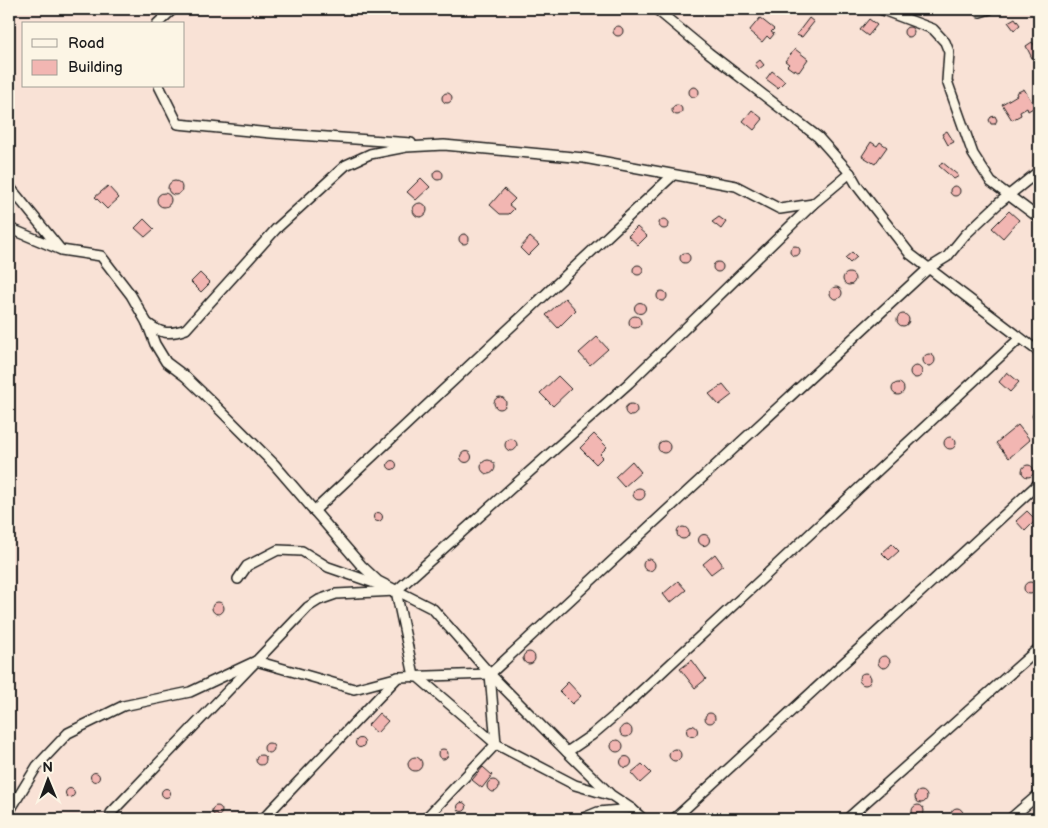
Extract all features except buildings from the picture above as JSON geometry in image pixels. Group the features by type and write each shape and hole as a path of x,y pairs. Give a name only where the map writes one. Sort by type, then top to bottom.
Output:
{"street":[{"path":"159,22 173,9"},
{"path":"656,9 709,53 818,137 850,173 910,254 1039,352"},
{"path":"880,9 933,29 945,42 949,52 947,81 973,154 991,182 1039,218"},
{"path":"980,12 990,9"},
{"path":"160,88 178,124 584,158 672,176 699,178 736,186 780,209 813,204"},
{"path":"147,323 158,332 174,334 186,329 276,229 346,165 370,154 406,147 444,145"},
{"path":"9,812 37,766 68,733 122,706 190,692 256,661 354,689 409,675 490,674 929,268 947,257 965,236 1008,196 1039,171"},
{"path":"111,813 308,607 319,600 336,594 396,591 629,383 813,204 850,173"},
{"path":"314,510 672,176"},
{"path":"9,186 61,250"},
{"path":"9,228 61,250 101,256 131,295 166,362 186,377 274,464 378,581 433,609 490,674 567,752 611,796 632,809 643,819"},
{"path":"567,752 592,735 619,712 1020,338"},
{"path":"674,819 1039,483"},
{"path":"238,578 247,566 278,550 302,551 328,567 396,591"},
{"path":"396,591 414,676"},
{"path":"848,819 1039,648"},
{"path":"425,819 496,744 490,674"},
{"path":"414,676 418,677 496,744 575,785 611,796"},
{"path":"264,819 399,677"},
{"path":"1010,819 1039,794"},
{"path":"581,819 598,812 632,809"}]}
